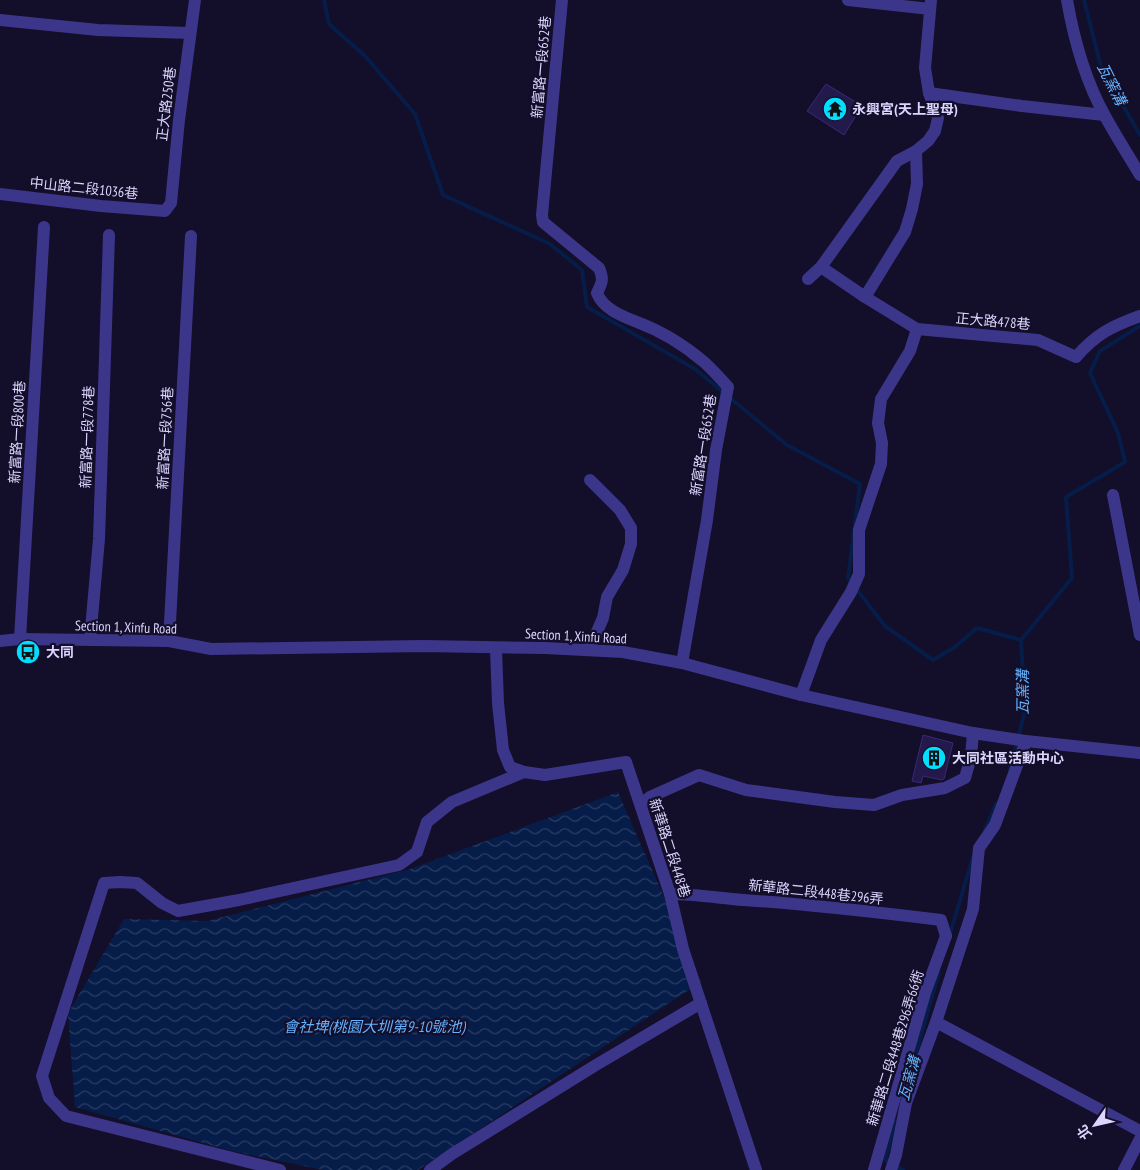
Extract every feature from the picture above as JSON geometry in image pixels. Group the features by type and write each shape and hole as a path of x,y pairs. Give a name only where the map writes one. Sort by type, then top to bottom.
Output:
{"street":[{"name":"正大路250巷","path":"165,211 171,204 194,0"},
{"name":"新富路一段652巷","path":"562,0 542,216 543,222 599,268 603,281 597,293 599,299 604,304 620,315 658,330 704,362 728,387 682,663"},
{"path":"808,279 821,267 897,161 916,151 928,141 935,131 938,118 929,93 925,68 930,4 848,0"},
{"path":"1067,0 1071,28 1089,82 1104,115 1140,175"},
{"path":"0,20 98,30 190,33"},
{"path":"929,93 1104,115"},
{"path":"865,297 905,232 917,184 916,151"},
{"name":"中山路二段1036巷","path":"0,194 101,206 165,211"},
{"name":"新富路一段800巷","path":"20,639 44,228"},
{"name":"新富路一段778巷","path":"90,640 99,539 109,235"},
{"name":"新富路一段756巷","path":"169,641 191,236"},
{"path":"801,695 821,640 851,592 859,574 859,530 881,464 882,443 878,423 881,399 910,351 917,329 821,267"},
{"name":"正大路478巷","path":"917,329 1038,340 1076,357 1086,345 1112,326 1140,316"},
{"path":"589,650 603,618 607,597 623,570 631,544 631,528 620,510 590,480"},
{"path":"1113,495 1140,635"},
{"name":"Section 1, Xinfu Road","path":"0,641 20,639 169,641 211,649 423,646 623,652 682,663 801,695 973,733 1026,741 1140,753"},
{"path":"496,648 502,750 510,767 524,772"},
{"path":"641,804 650,797 699,775 756,791 835,802 874,805 902,795 945,788 965,778 971,757 973,733"},
{"path":"891,1170 896,1155 906,1103 936,1022 973,909 979,848 994,825 1026,741"},
{"name":"新華路二段448巷","path":"524,772 545,775 626,762 670,894 683,949 756,1170"},
{"path":"280,1170 66,1116 48,1098 42,1076 104,883 137,883 162,903 178,911 239,900 399,865 417,852 427,822 452,802 524,772"},
{"name":"新華路二段448巷296弄","path":"670,894 692,894 730,899 802,904 941,920 946,936"},
{"path":"946,936 961,941"},
{"name":"新華路二段448巷296弄66衖","path":"874,1170 925,993 946,936"},
{"path":"430,1170 452,1154 588,1070 701,1003"},
{"path":"936,1022 1140,1131"},
{"path":"1124,1170 1140,1140"}],"water":[{"name":"會社埤(桃園大圳第9-10號池)","path":"618,792 701,982 418,1170 323,1170 232,1151 75,1107 68,1013 124,919 207,921 410,869"}],"building":[{"name":"永興宮(天上聖母)","path":"826,84 862,106 844,135 807,111"},
{"name":"大同社區活動中心","path":"923,735 953,743 944,779 942,780 923,776 921,783 912,781"}],"waterway":[{"path":"324,0 329,24 365,56 415,114 443,195 550,244 582,270 587,307 695,369 787,445 860,484 848,578 885,626 933,660 955,647 977,628 1021,640"},
{"name":"瓦窯溝","path":"1084,0 1101,67 1140,135"},
{"name":"瓦窯溝","path":"1010,768 1025,711 1021,640 1072,578 1066,497 1125,462 1118,433 1090,373 1100,351 1140,326"},
{"name":"瓦窯溝","path":"985,830 996,804"},
{"name":"瓦窯溝","path":"950,934 973,857"},
{"name":"瓦窯溝","path":"908,1081 939,972"},
{"name":"瓦窯溝","path":"896,1121 885,1160 903,1170"}],"place":[{"name":"永興宮(天上聖母)","path":"835,109"},
{"name":"大同","path":"28,652"},
{"name":"大同社區活動中心","path":"934,758"}]}
